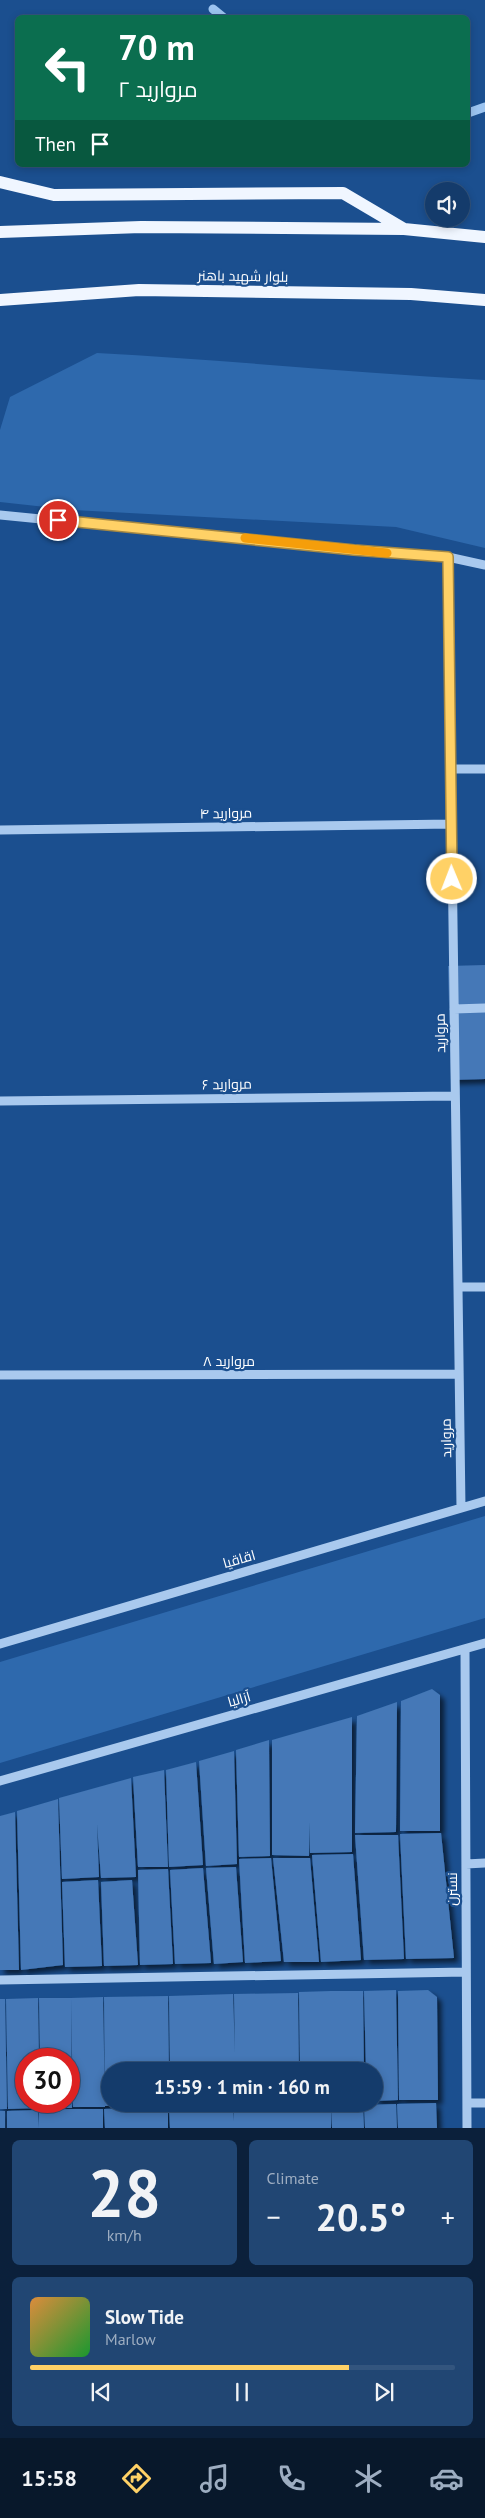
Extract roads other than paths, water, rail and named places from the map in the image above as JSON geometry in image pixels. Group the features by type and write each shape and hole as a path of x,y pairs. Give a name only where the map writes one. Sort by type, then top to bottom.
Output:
{"main road":[{"path":"0,182 54,195 343,193 404,229"},
{"path":"0,232 141,227 404,229 485,237"},
{"name":"بلوار شهید باهنر","path":"0,300 139,290 411,294 485,300"}],"street":[{"path":"0,514 354,550 448,557 485,565"},
{"name":"مروارید","path":"448,557 461,1508"},
{"path":"451,770 485,769"},
{"name":"مروارید ۴","path":"0,830 452,824"},
{"path":"454,1009 485,1008"},
{"name":"مروارید ۶","path":"0,1100 455,1096"},
{"path":"458,1287 485,1287"},
{"name":"مروارید ۸","path":"0,1375 459,1374"},
{"name":"اقاقیا","path":"0,1644 485,1501"},
{"name":"آزالیا","path":"0,1781 485,1643"},
{"name":"نسترن","path":"464,1649 467,2128"},
{"path":"466,1864 485,1864"},
{"path":"0,1980 466,1972"},
{"path":"467,2103 485,2103"}],"waterway":[{"path":"213,9 220,15"},
{"path":"470,112 485,107"}]}
